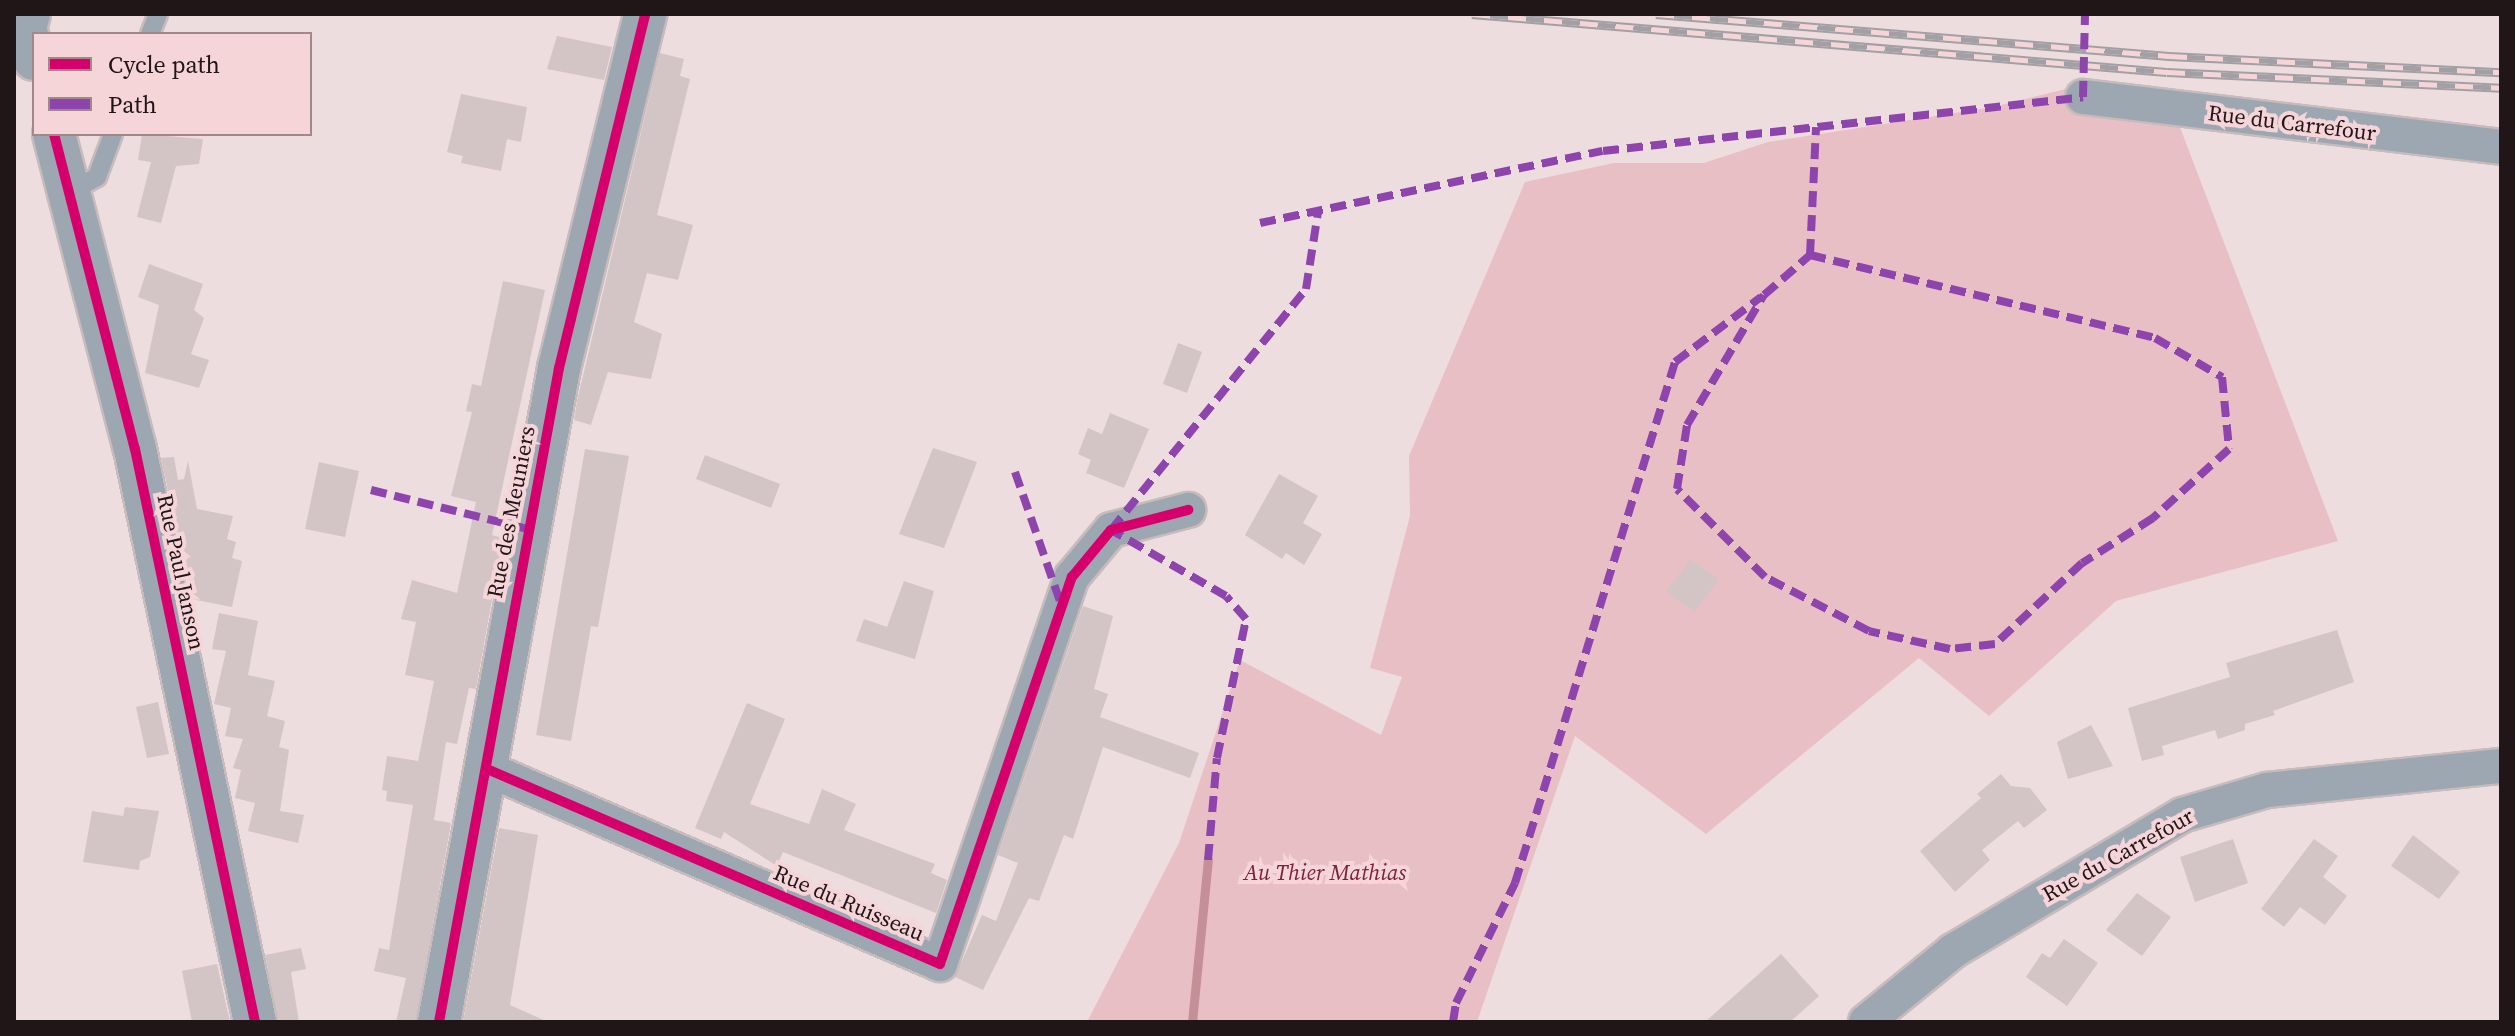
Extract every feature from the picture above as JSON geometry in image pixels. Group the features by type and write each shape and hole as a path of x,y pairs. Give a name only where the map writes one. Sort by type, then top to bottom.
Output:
{"street":[{"name":"Rue des Meuniers","path":"439,1022 559,368 645,14"},
{"name":"Rue du Carrefour","path":"2083,97 2501,147"},
{"name":"Rue Paul Janson","path":"55,136 135,449 255,1022"},
{"name":"Rue du Ruisseau","path":"487,769 940,964 1072,577 1111,530 1188,510"},
{"name":"Rue du Carrefour","path":"1866,1022 1953,951 2182,815 2267,790 2501,766"}],"lane":[{"path":"69,193 97,177 112,136"}],"green space":[{"name":"Au Thier Mathias","path":"2082,85 2173,109 2338,541 2116,601 1989,716 1919,658 1706,834 1575,736 1477,1022 1087,1022 1179,843 1240,660 1381,735 1402,677 1370,668 1410,516 1409,456 1525,182 1614,163 1704,163 1768,142 1993,107"}],"building":[{"path":"557,36 612,47 604,80 547,69"},
{"path":"660,53 684,59 680,76 690,79 657,215 693,225 678,280 647,273 634,322 662,334 651,379 608,372 591,425 574,420 577,401"},
{"path":"461,94 527,107 521,142 507,139 501,171 461,163 463,156 447,152"},
{"path":"142,136 203,139 199,164 176,166 161,223 137,217 151,162 138,160"},
{"path":"149,264 203,284 194,310 204,318 191,354 209,360 199,388 145,373 159,305 138,297"},
{"path":"503,281 545,290 492,535 503,538 476,689 469,688 457,744 446,742 434,820 451,823 416,1022 396,1022 406,978 374,971 379,948 389,950 413,805 386,801 387,791 382,790 387,756 418,761 434,681 405,675 416,622 401,619 412,580 457,593 476,502 451,496 472,412 466,411 472,384 481,386"},
{"path":"1178,343 1202,352 1187,393 1163,384"},
{"path":"1110,413 1149,429 1124,488 1086,473 1091,460 1078,454 1088,428 1102,434"},
{"path":"933,448 977,462 944,548 899,534"},
{"path":"585,449 629,456 598,627 591,626 571,741 536,735"},
{"path":"705,455 780,484 771,508 696,479"},
{"path":"174,457 178,480 184,479 188,461 197,509 233,516 227,539 236,542 232,558 242,561 232,607 191,599 161,458"},
{"path":"319,462 359,471 345,537 305,529"},
{"path":"1279,474 1318,496 1303,523 1322,534 1304,565 1286,553 1282,559 1245,535"},
{"path":"1690,559 1719,579 1695,612 1666,592"},
{"path":"904,581 934,591 915,659 856,641 864,619 887,627"},
{"path":"1083,606 1113,616 1094,689 1108,694 1100,717 1199,753 1190,778 1103,747 1073,839 1064,835 1039,901 1029,898 983,990 955,977 982,915 996,921 1018,863 998,855"},
{"path":"219,613 258,621 248,675 275,681 267,716 285,721 279,747 289,750 280,811 304,815 298,843 248,831 255,803 235,798 241,770 233,768 243,739 225,736 231,708 214,704 226,651 212,649"},
{"path":"2337,630 2354,682 2273,711 2275,715 2245,724 2245,730 2218,739 2215,730 2162,746 2164,755 2142,761 2128,708 2230,677 2226,663"},
{"path":"158,702 169,754 147,758 136,707"},
{"path":"747,703 785,719 750,804 809,824 822,789 856,804 844,830 935,864 931,873 947,880 936,913 783,852 777,866 724,832 721,839 695,828"},
{"path":"2091,725 2113,766 2068,779 2057,742"},
{"path":"2001,774 2011,786 2030,788 2047,810 2024,828 2018,821 1982,850 1990,860 1955,892 1920,851 1981,798 1977,794"},
{"path":"125,807 159,811 150,857 140,861 139,870 83,862 92,811 123,816"},
{"path":"499,828 538,835 510,1005 548,1022 463,1022"},
{"path":"2413,835 2460,872 2439,899 2391,866"},
{"path":"2233,839 2248,883 2195,902 2180,857"},
{"path":"2314,839 2338,856 2323,877 2347,896 2325,925 2300,907 2284,927 2261,909"},
{"path":"2137,893 2171,917 2142,956 2106,930"},
{"path":"2064,939 2098,963 2067,1006 2026,977 2042,953 2050,958"},
{"path":"301,948 306,969 291,972 299,1022 278,1022 265,955"},
{"path":"1781,954 1819,996 1790,1022 1705,1022"},
{"path":"217,964 230,1022 192,1022 182,971"}],"waterway":[{"path":"1192,1022 1208,860"}],"railway":[{"path":"1472,14 2167,72 2501,88"},
{"path":"1656,14 2169,56 2501,72"}],"marked path":[{"path":"1260,223 1603,151 2083,97 2085,14"},
{"path":"1810,255 2155,338 2222,377 2229,449 2153,518 2082,563 1995,644 1950,649 1869,631 1765,577 1677,489 1687,425 1764,295 1810,255 1816,127"},
{"path":"1208,860 1217,758 1246,619 1226,596 1111,530 1306,289 1318,212"},
{"path":"1453,1022 1456,1003 1515,883 1675,362 1761,297"},
{"path":"1015,472 1061,604"},
{"path":"371,490 527,529"}],"cycle path":[{"path":"439,1022 559,368 645,14"},
{"path":"55,136 135,449 255,1022"},
{"path":"487,769 940,964 1072,577 1111,530 1188,510"}]}
